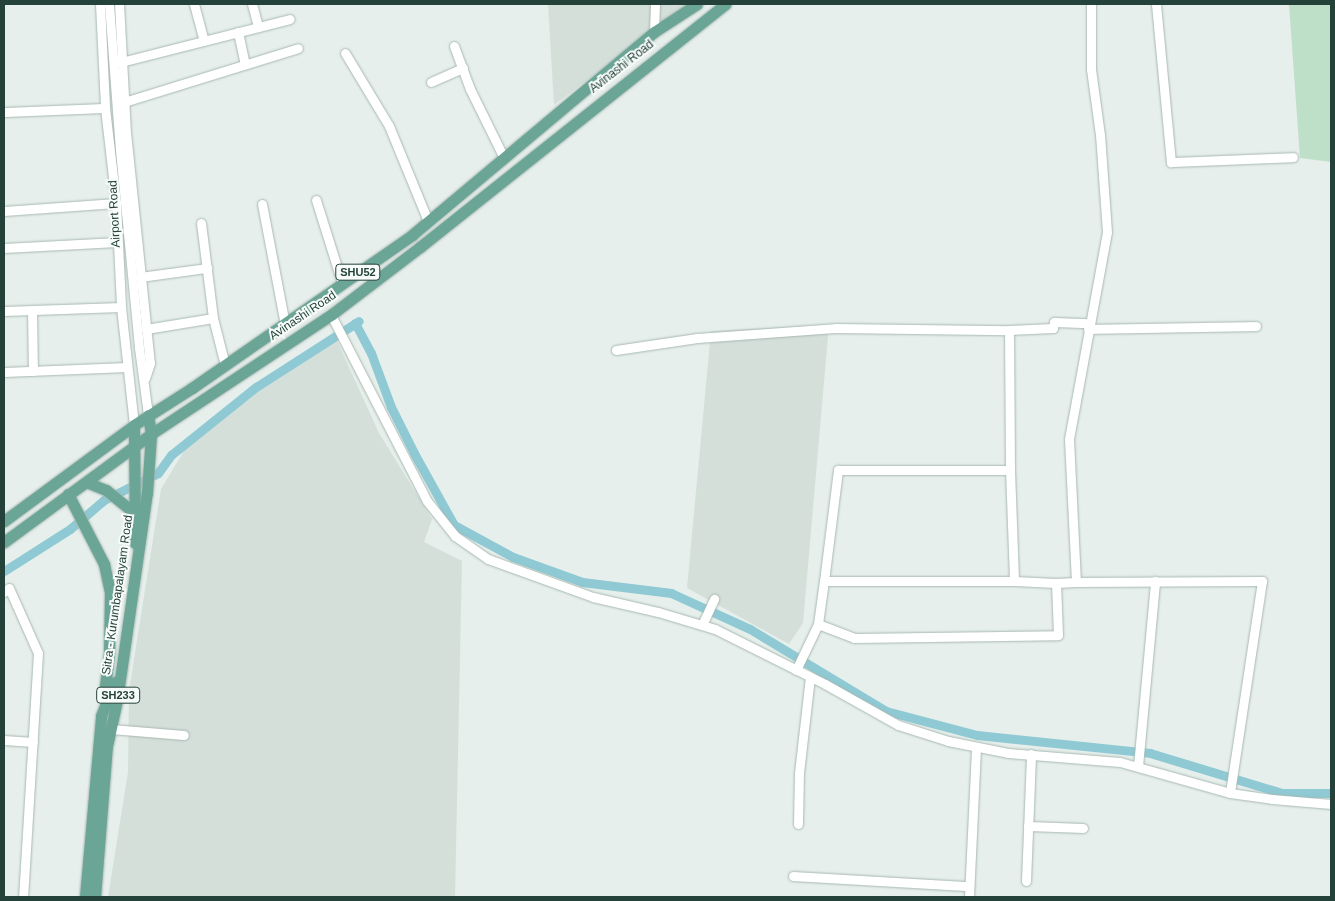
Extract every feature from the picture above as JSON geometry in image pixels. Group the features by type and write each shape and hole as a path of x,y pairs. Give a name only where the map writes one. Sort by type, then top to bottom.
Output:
{"main road":[{"name":"Avinashi Road","path":"4,521 148,415 285,325 412,235 654,32 697,4"},
{"name":"Avinashi Road","path":"4,542 70,499 86,482 151,434 331,315 420,247 724,4"},
{"name":"Sitra - Kurumbapalayam Road","path":"85,897 106,722 147,493 151,434 148,415"},
{"name":"Sitra - Kurumbapalayam Road","path":"95,897 106,722 135,551 133,509 134,425"},
{"path":"86,482 106,490 133,509"},
{"path":"70,499 104,564 110,592 106,722"}],"street":[{"name":"Airport Road","path":"100,4 106,108 116,204 121,307 134,425"},
{"name":"Airport Road","path":"109,4 114,83 148,415"},
{"path":"119,4 124,102 150,363 144,381"},
{"path":"194,4 204,41"},
{"path":"252,4 258,28"},
{"path":"654,32 655,4"},
{"path":"1076,582 1069,439 1107,232 1100,135 1092,69 1091,4"},
{"path":"1156,4 1170,162 1293,157"},
{"path":"121,62 290,19"},
{"path":"238,32 246,64"},
{"path":"454,46 504,158"},
{"path":"124,102 298,48"},
{"path":"345,54 389,126 428,221"},
{"path":"431,82 463,68"},
{"path":"4,112 106,108"},
{"path":"316,200 342,283"},
{"path":"4,210 116,204"},
{"path":"262,204 285,325"},
{"path":"201,223 213,318 225,365"},
{"path":"4,248 117,242"},
{"path":"140,277 207,268"},
{"path":"4,311 121,307"},
{"path":"32,310 33,370"},
{"path":"331,315 427,501 455,536 488,559 593,598 715,629 797,669 898,725 948,741 976,747 1031,754 1138,762 1231,790 1272,799 1331,804"},
{"path":"146,329 213,318"},
{"path":"616,350 697,338 835,328 1009,330 1053,328 1054,322 1089,326 1256,326"},
{"path":"1009,330 1010,470 1014,581"},
{"path":"4,372 127,367"},
{"path":"797,669 818,624 838,470 1010,470"},
{"path":"824,581 1014,581 1056,583 1262,581 1231,790"},
{"path":"1138,762 1155,582"},
{"path":"818,624 854,638 1058,635 1056,583"},
{"path":"4,592 9,588 38,653 23,897"},
{"path":"702,625 713,601"},
{"path":"798,824 799,773 810,677"},
{"path":"106,722 184,735"},
{"path":"4,740 33,742"},
{"path":"969,897 976,747"},
{"path":"1026,881 1031,754"},
{"path":"1028,826 1083,828"},
{"path":"793,876 969,886"}],"shaded area":[{"path":"548,4 688,4 554,105"},
{"path":"829,325 803,623 789,644 687,588 711,331"},
{"path":"337,341 379,433 432,519 424,542 462,561 455,897 108,897 128,772 129,691 161,489 196,431"}],"green space":[{"path":"1289,4 1331,4 1331,162 1300,158"}],"waterway":[{"path":"4,571 70,529 104,500 158,473 171,455 256,387 359,321"},
{"path":"355,323 371,353 391,407 454,525 513,557 582,582 671,593 750,629 886,711 977,735 1150,753 1282,793 1331,793"}]}
